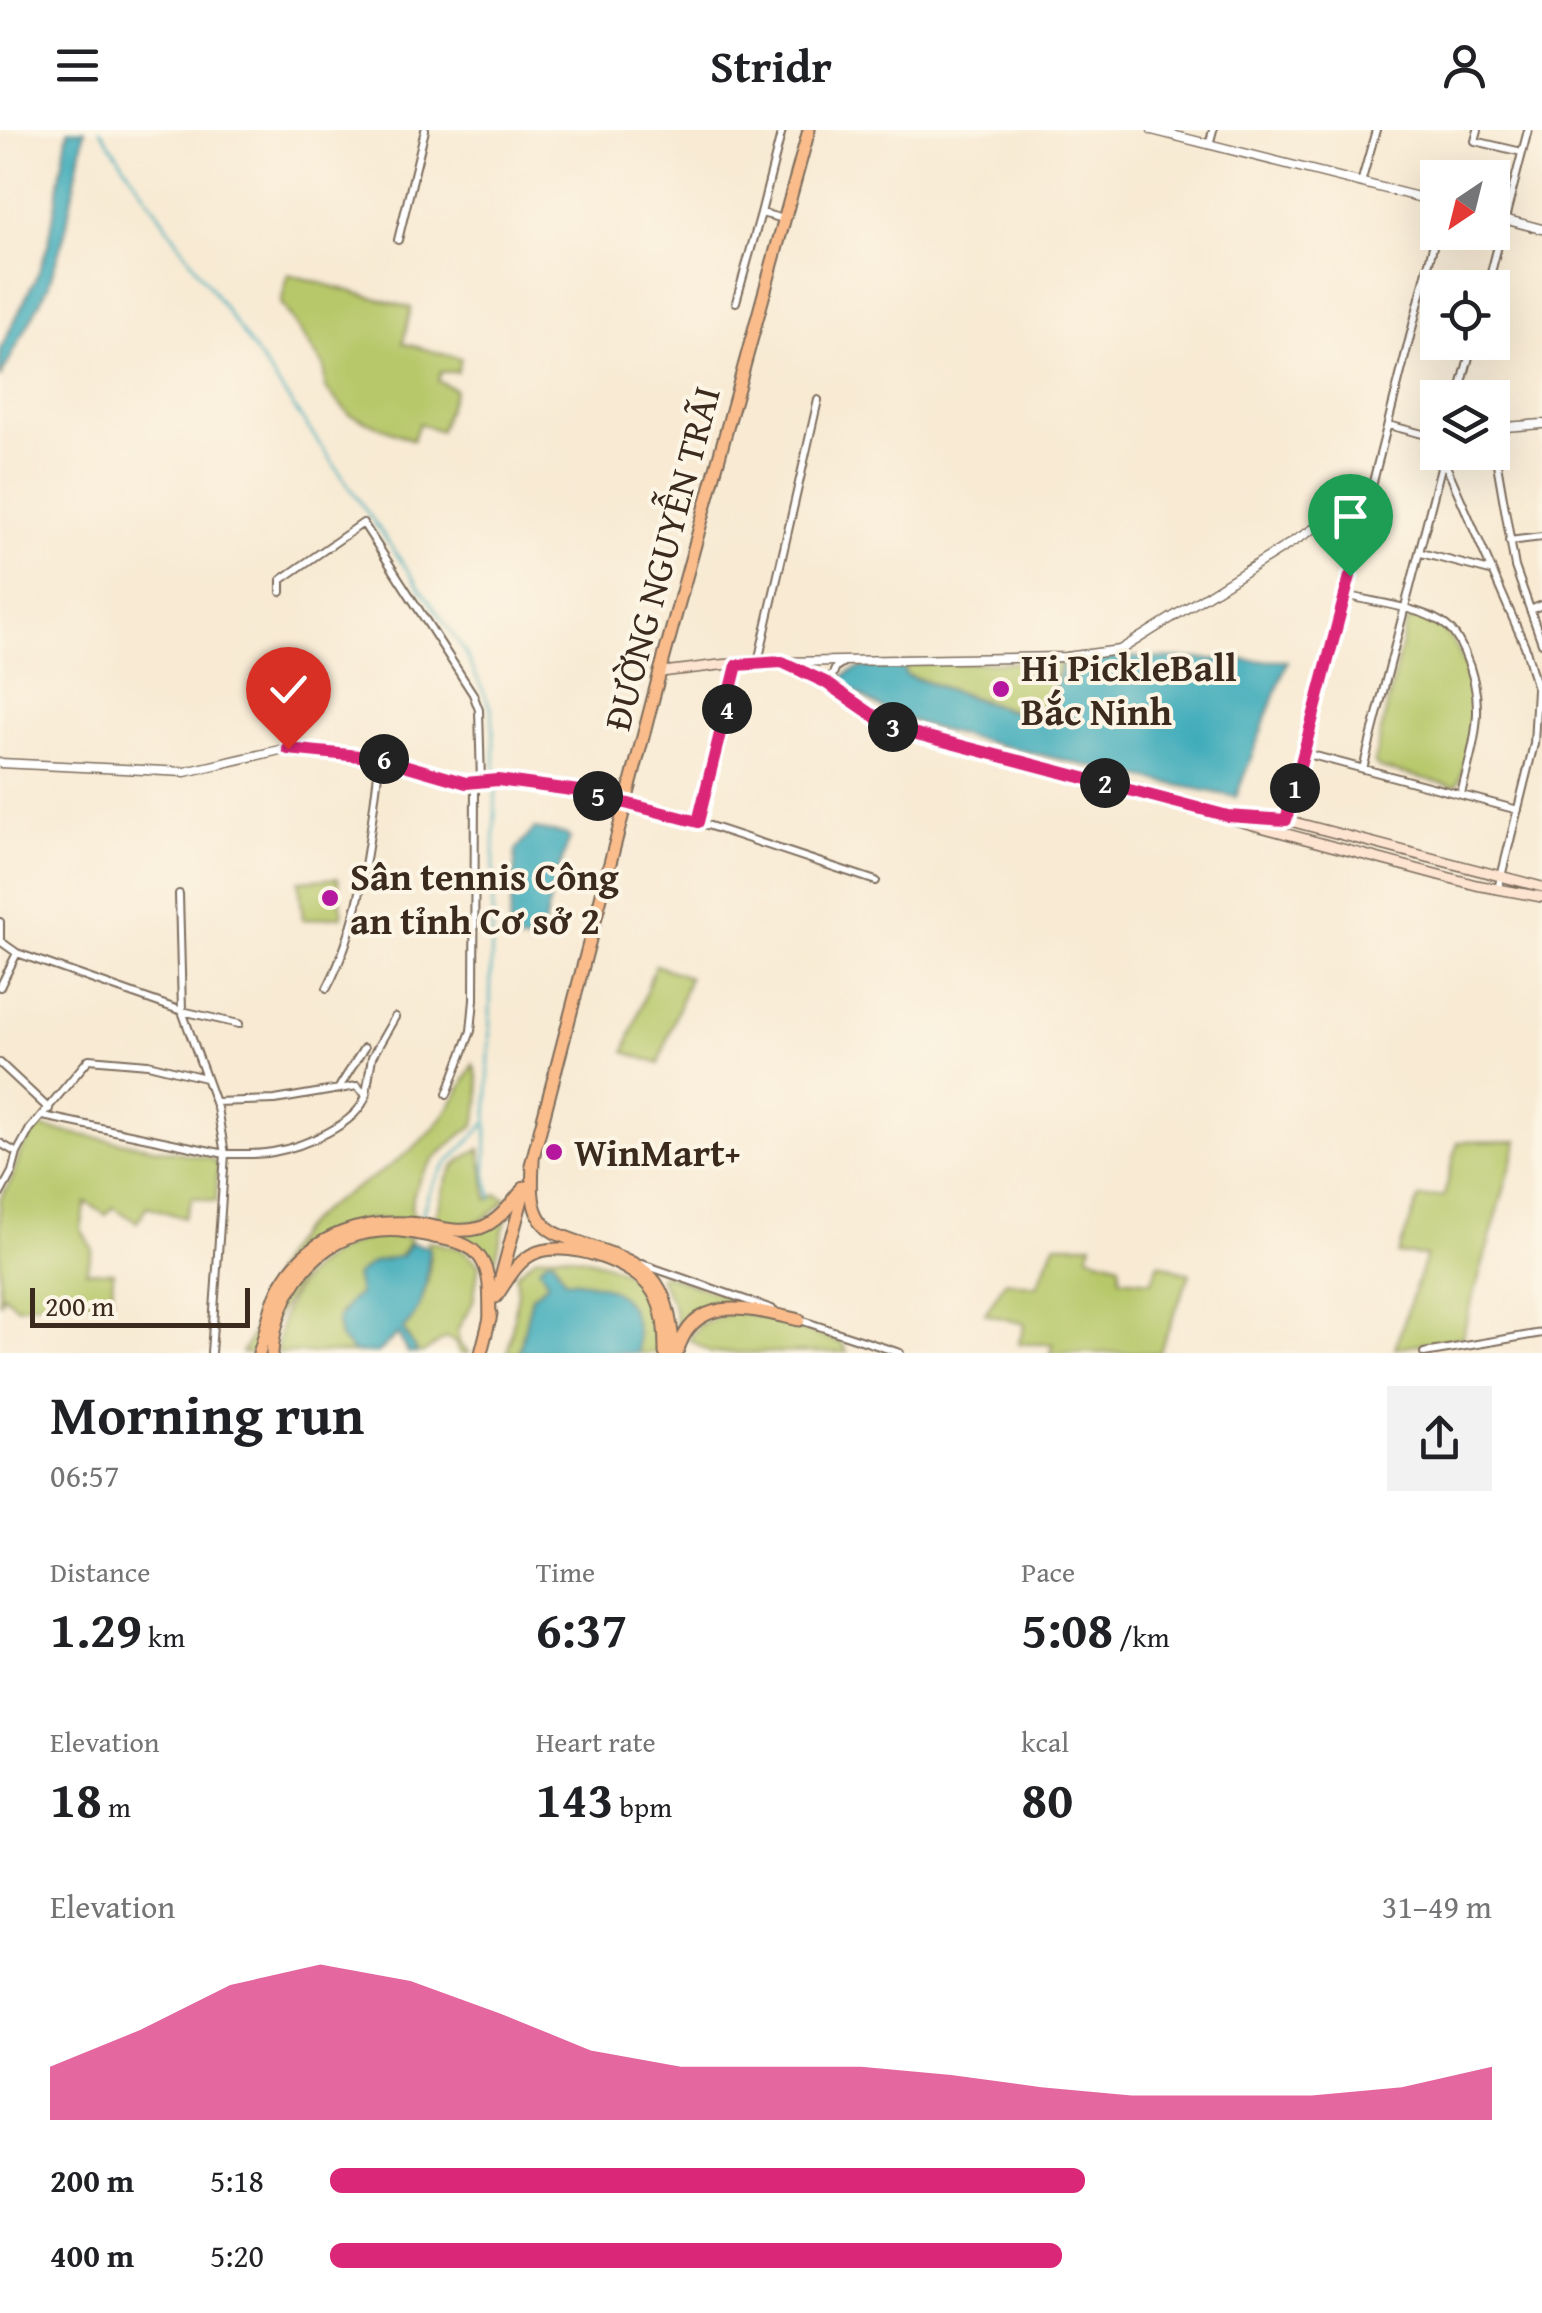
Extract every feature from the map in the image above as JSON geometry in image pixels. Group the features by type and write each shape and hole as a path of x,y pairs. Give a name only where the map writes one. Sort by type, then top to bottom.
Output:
{"highway":[{"name":"ĐƯỜNG NGUYỄN TRÃI","path":"481,1352 660,672 809,130"},
{"path":"533,1159 534,1205 539,1218 557,1234 632,1260 654,1279 671,1316 676,1353"},
{"path":"259,1353 284,1280 303,1257 324,1241 352,1228 384,1221 459,1231 479,1228 492,1222 525,1187"},
{"path":"272,1353 285,1301 304,1269 340,1241 370,1232 404,1232 470,1247 486,1268 490,1320"},
{"path":"496,1298 520,1264 544,1250 573,1251 616,1263 639,1276 654,1294 663,1317 665,1353"},
{"path":"676,1353 691,1326 724,1308 758,1310 800,1320"}],"main road":[{"path":"660,672 782,662 895,728 1389,862 1542,897"},
{"path":"1228,816 1286,820 1542,887"},
{"path":"1389,862 1393,848"}],"street":[{"path":"398,240 425,130"},
{"path":"736,302 782,130"},
{"path":"1152,130 1420,198"},
{"path":"1209,145 1213,130"},
{"path":"1361,183 1376,130"},
{"path":"1478,130 1475,141 1522,152"},
{"path":"1510,199 1528,130"},
{"path":"761,212 784,218"},
{"path":"1510,220 1542,229"},
{"path":"1283,834 1432,250"},
{"path":"757,664 818,400"},
{"path":"1510,429 1542,424"},
{"path":"1388,425 1420,433"},
{"path":"1363,768 1442,470"},
{"path":"1450,470 1525,646 1538,700 1534,744 1498,889"},
{"path":"1498,470 1515,567 1542,643"},
{"path":"782,662 1066,656 1120,650 1369,494"},
{"path":"282,592 280,581 296,567 363,522 473,694 479,710 481,782 474,1000 467,1045 448,1094"},
{"path":"1508,541 1542,537"},
{"path":"1422,553 1492,571"},
{"path":"1345,595 1432,617 1449,627 1474,675 1478,718 1460,794"},
{"path":"1530,610 1542,605"},
{"path":"838,692 832,676 845,661"},
{"path":"698,822 737,665"},
{"path":"0,763 171,772 212,768 288,749 380,758 481,782 568,789 627,803 698,822 876,881"},
{"path":"1304,753 1518,810"},
{"path":"327,988 338,968 349,930 380,758"},
{"path":"179,894 182,1011 215,1102 224,1154 211,1353"},
{"path":"0,922 0,941 17,953 182,1011 240,1024"},
{"path":"0,986 17,953"},
{"path":"42,1116 224,1154 274,1152 314,1140 354,1115 365,1102 372,1057 396,1017"},
{"path":"339,1087 364,1048"},
{"path":"0,1194 30,1129 89,1059 148,1064 206,1078"},
{"path":"0,1063 49,1108"},
{"path":"215,1102 275,1100 357,1086 366,1095"},
{"path":"0,1143 16,1153"},
{"path":"632,1260 900,1353"},
{"path":"1424,1353 1542,1333"}],"green space":[{"path":"288,274 411,308 403,343 461,359 457,372 441,372 438,381 455,389 440,431 419,423 413,440 350,415 325,388 324,367 281,303"},
{"path":"1415,617 1438,626 1453,641 1471,687 1470,732 1460,780 1455,786 1380,768 1374,763 1406,624"},
{"name":"Hi PickleBall Bắc Ninh","path":"1060,662 1047,711 1043,712 1021,704 1013,711 905,674 906,663"},
{"path":"338,878 342,916 303,920 299,881"},
{"path":"655,965 689,977 659,1064 625,1052"},
{"path":"473,1064 480,1094 474,1125 425,1171 413,1196 414,1220 363,1220 323,1236 256,1353 242,1353 273,1273 296,1236 320,1212 423,1139 455,1099"},
{"path":"37,1127 209,1158 218,1164 216,1202 193,1197 184,1218 147,1206 137,1222 113,1207 106,1215 86,1202 81,1229 93,1250 86,1271 113,1272 112,1304 70,1297 17,1307 3,1294 0,1304 0,1199 12,1179 20,1153"},
{"path":"1518,1141 1462,1337 1395,1348 1426,1256 1398,1254 1419,1198 1444,1196 1458,1142"},
{"path":"480,1149 488,1200 497,1194 507,1199 473,1223 431,1223 449,1174 465,1157"},
{"path":"508,1212 493,1269 481,1251 445,1234 457,1234"},
{"path":"385,1234 410,1238 399,1256 340,1312 338,1319 340,1335 356,1353 277,1353 286,1308 308,1273 342,1249"},
{"path":"428,1241 462,1249 479,1264 473,1302 457,1331 460,1345 469,1353 459,1353 455,1342 446,1338 417,1353 403,1329 411,1321 426,1287"},
{"path":"1055,1244 1092,1244 1088,1255 1120,1264 1120,1278 1152,1281 1159,1263 1190,1274 1159,1353 1051,1353 1053,1344 1018,1344 1025,1324 985,1314 1005,1281 1037,1286"},
{"path":"560,1254 604,1264 633,1277 644,1287 658,1313 663,1353 638,1353 634,1320 621,1297 598,1285 565,1280 554,1259 548,1283 532,1296 519,1353 508,1353 518,1292 516,1274 536,1257"},
{"path":"662,1274 741,1302 721,1305 679,1336 673,1305 659,1277"},
{"path":"734,1311 773,1319 842,1343 847,1352 711,1353 689,1339 700,1325"}],"water":[{"path":"68,130 85,130 65,233 48,287 0,378 0,350 49,242"},
{"path":"1114,657 1288,661 1236,797 1069,762 924,725 863,697 844,683 843,677 864,667 904,669 905,675 1012,712 1023,706 1048,712 1063,663"},
{"path":"534,829 570,838 540,943 508,940 516,850"},
{"path":"410,1243 429,1247 421,1301 403,1329 417,1353 407,1353 398,1334 377,1353 353,1352 340,1338 337,1320 359,1294 355,1276 373,1262 402,1256"},
{"path":"553,1259 565,1280 599,1285 622,1297 634,1319 638,1353 519,1353 532,1296 548,1283 539,1267"}],"waterway":[{"path":"100,130 465,652 492,710 496,775 486,1173 492,1199"},
{"path":"422,1218 438,1176 485,1124"}],"place":[{"name":"Hi PickleBall Bắc Ninh","path":"1001,689"},
{"name":"Sân tennis Công an tỉnh Cơ sở 2","path":"330,898"},
{"name":"WinMart+","path":"554,1152"}],"route":[{"path":"288,749 380,758 466,783 498,780 579,791 698,822 737,665 782,662 825,682 895,728 1228,816 1286,820 1350,576"}]}
